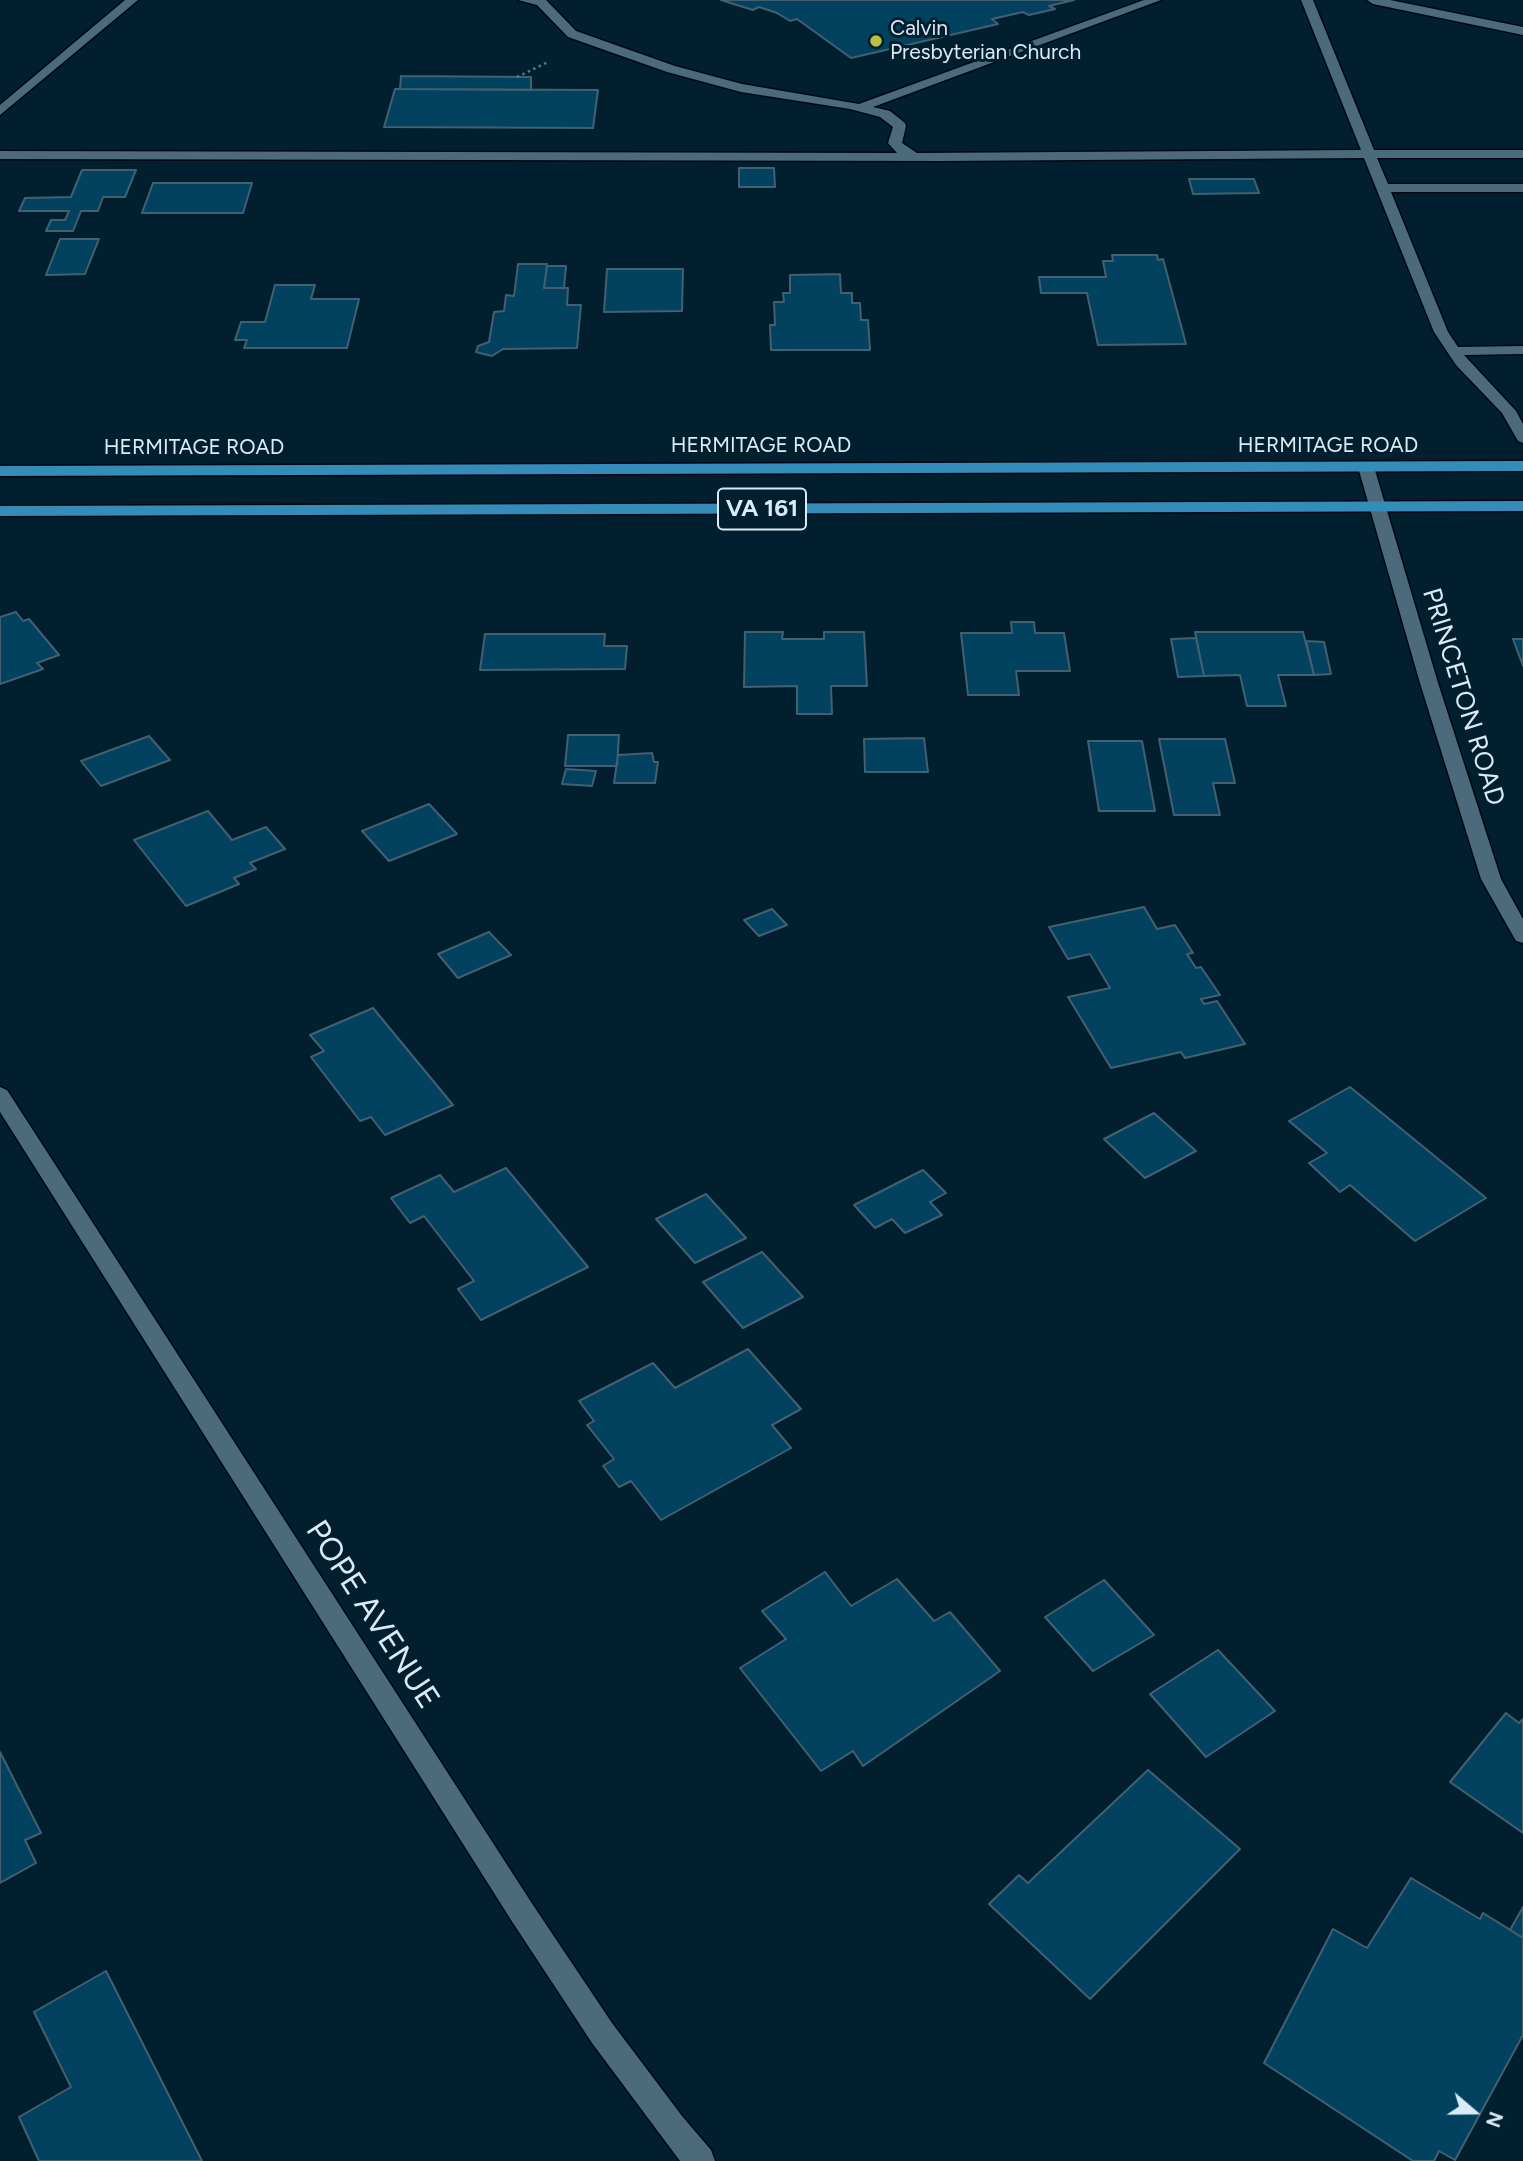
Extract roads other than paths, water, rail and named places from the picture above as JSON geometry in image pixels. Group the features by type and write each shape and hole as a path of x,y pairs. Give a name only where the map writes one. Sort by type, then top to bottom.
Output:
{"main road":[{"name":"HERMITAGE ROAD","path":"0,471 1523,466"},
{"name":"VA 161","path":"0,511 1523,506"}],"street":[{"path":"0,111 132,0"},
{"path":"524,0 541,2 572,34 671,69 741,88 862,107 886,114 900,126 895,143 901,150 912,155"},
{"path":"862,107 1155,0"},
{"path":"1307,0 1441,332 1461,362 1508,411 1523,438"},
{"path":"1373,0 1523,31"},
{"path":"0,155 1523,154"},
{"path":"1382,188 1523,188"},
{"path":"1454,351 1523,351"},
{"name":"PRINCETON ROAD","path":"1366,467 1429,682 1491,879 1523,936"},
{"name":"POPE AVENUE","path":"0,1095 523,1914 602,2033 671,2127 700,2161"}],"place":[{"name":"Calvin Presbyterian Church","path":"876,41"}]}
